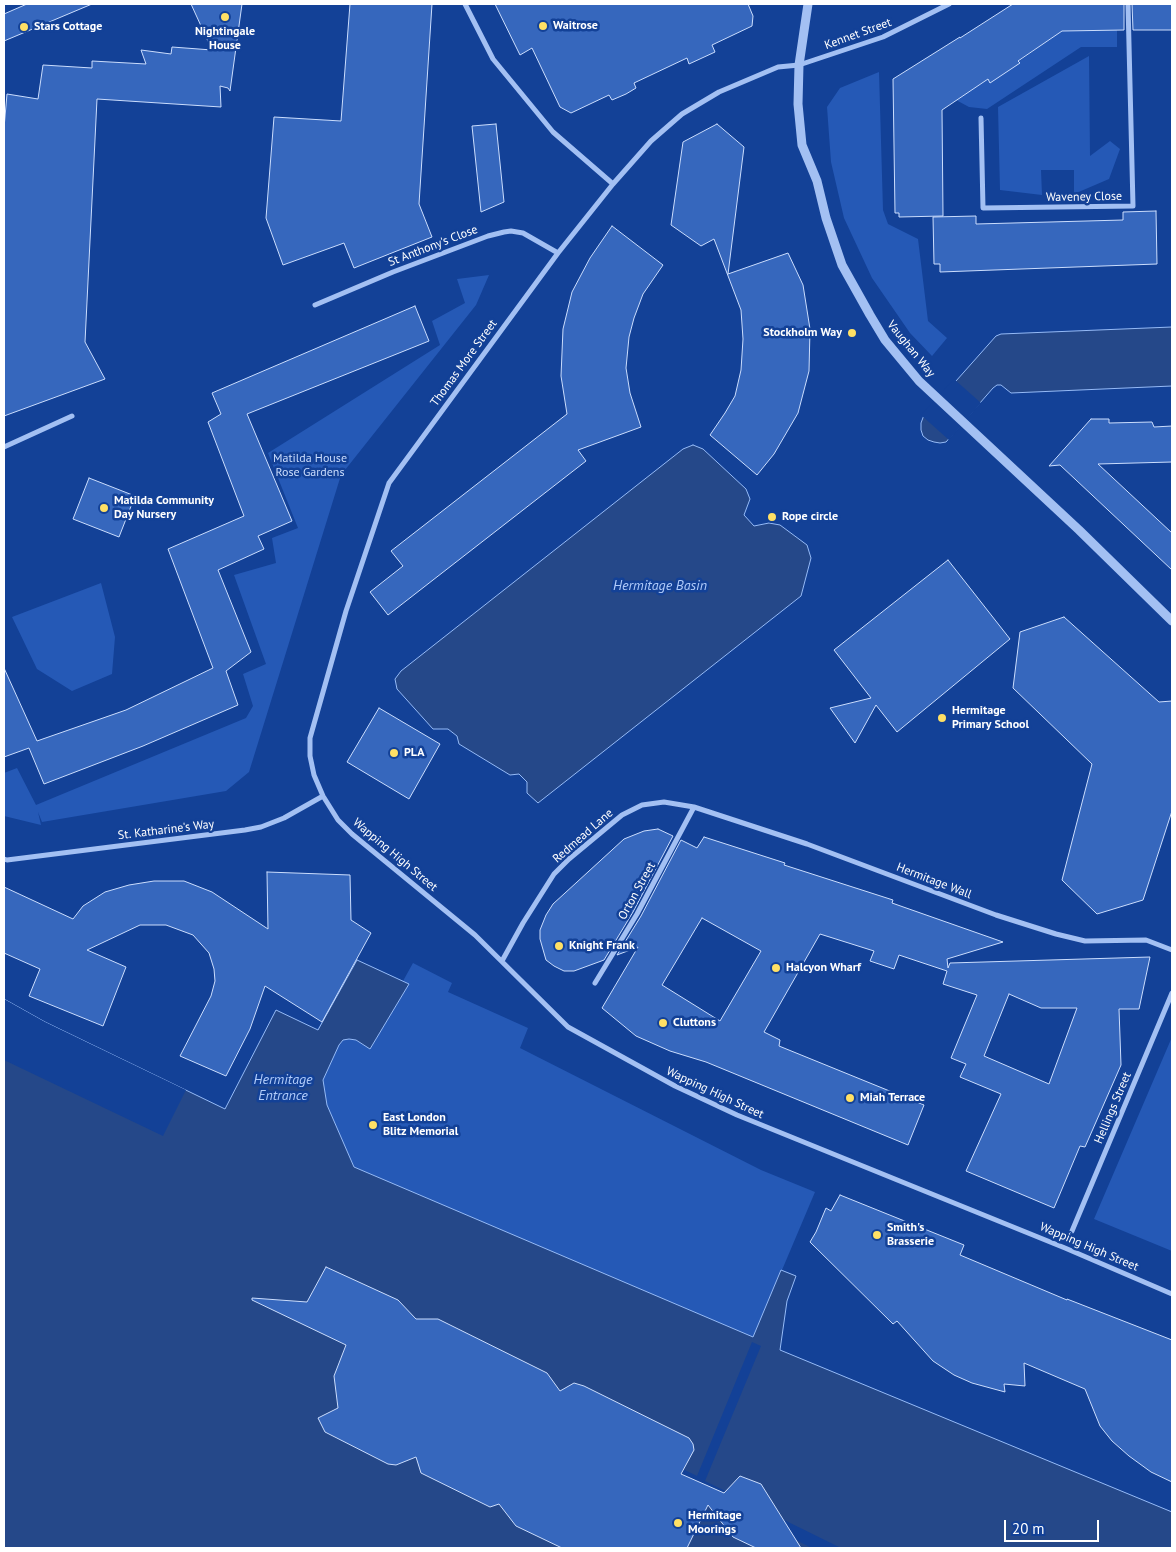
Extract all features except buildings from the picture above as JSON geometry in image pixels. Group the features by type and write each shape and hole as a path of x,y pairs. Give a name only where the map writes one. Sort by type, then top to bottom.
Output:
{"street":[{"path":"465,4 494,59 553,132 613,184 651,141 682,114 719,92 778,67 798,65"},
{"name":"Vaughan Way","path":"808,4 798,65 798,104 802,145 817,181 826,218 842,265 884,340 919,381 965,422 1172,621"},
{"name":"Kennet Street","path":"798,65 883,37 949,4"},
{"name":"Waveney Close","path":"981,118 983,208 1133,206 1128,4"},
{"name":"Thomas More Street","path":"323,796 314,775 310,756 310,738 346,611 389,483 558,253 613,184"},
{"name":"St Anthony's Close","path":"315,305 393,272 488,236 504,232 523,233 558,253"},
{"path":"4,447 72,416"},
{"name":"St. Katharine's Way","path":"4,859 253,829 284,818 323,796"},
{"name":"Wapping High Street","path":"323,796 338,820 352,834 458,920 568,1027 675,1086 737,1115 1065,1248 1172,1294"},
{"name":"Redmead Lane","path":"502,961 554,874 622,815 642,805 664,802 694,807"},
{"name":"Hermitage Wall","path":"694,807 807,844 996,915 1056,934 1085,940 1146,940 1172,950"},
{"name":"Orton Street","path":"595,983 637,914 694,807"},
{"name":"Hellings Street","path":"1072,1231 1172,993"}],"green space":[{"path":"1047,28 1074,31 1117,30 1117,47 1081,47 987,109 969,107 956,100 988,79 990,82 1053,37"},
{"path":"1089,56 1090,156 1110,141 1120,149 1109,179 1074,194 1074,170 1041,170 1042,195 1000,190 998,107"},
{"path":"879,72 883,210 888,224 918,239 928,321 947,338 932,356 910,333 872,278 844,218 831,162 827,107 840,88"},
{"name":"Matilda House Rose Gardens","path":"489,275 476,305 341,475 249,772 226,791 42,822 38,812 41,825 4,816 4,773 17,768 36,805 246,718 253,706 243,674 266,664 234,575 276,563 272,538 298,528 268,453 440,345 432,321 465,303 457,279"},
{"path":"101,583 115,637 112,674 72,691 37,669 12,617"},
{"path":"357,960 403,981 413,963 452,983 448,992 528,1028 520,1048 761,1170 815,1192 782,1270 796,1276 787,1301 780,1350 1172,1512 1172,1548 964,1548 225,1109 276,1010 317,1030"},
{"path":"1172,1037 1172,1251 1094,1219"}],"water":[{"path":"1172,327 1172,386 1011,393 1001,385 997,385 946,442 934,442 923,436 921,423 924,415 996,336 1001,334"},
{"name":"Hermitage Basin","path":"693,445 703,449 746,489 750,499 744,515 754,526 769,523 780,525 807,545 811,558 801,596 538,803 527,793 527,782 519,774 510,775 459,744 457,736 448,729 433,729 397,689 395,679 401,671 683,449"},
{"name":"Hermitage Entrance","path":"357,960 409,984 370,1049 356,1040 343,1040 323,1080 327,1105 354,1167 753,1337 781,1270 796,1276 787,1301 780,1350 1172,1512 1172,1548 4,1548 4,999 45,1022 225,1109 276,1010 318,1030"}],"pier":[{"path":"954,379 981,403 949,440 921,415"},
{"path":"4,999 45,1022 186,1090 163,1136 4,1060"},
{"name":"Hermitage Moorings","path":"327,1293 697,1476 752,1342 761,1346 705,1481 841,1548 812,1548 712,1499 687,1548 645,1548 677,1482"}],"place":[{"name":"Nightingale House","path":"225,17"},
{"name":"Waitrose","path":"543,26"},
{"name":"Stars Cottage","path":"24,27"},
{"name":"Stockholm Way","path":"852,333"},
{"name":"Matilda Community Day Nursery","path":"104,508"},
{"name":"Rope circle","path":"772,517"},
{"name":"Hermitage Primary School","path":"942,718"},
{"name":"PLA","path":"394,753"},
{"name":"Knight Frank","path":"559,946"},
{"name":"Halcyon Wharf","path":"776,968"},
{"name":"Cluttons","path":"663,1023"},
{"name":"Miah Terrace","path":"850,1098"},
{"name":"East London Blitz Memorial","path":"373,1125"},
{"name":"Smith's Brasserie","path":"877,1235"},
{"name":"Hermitage Moorings","path":"678,1523"}]}
